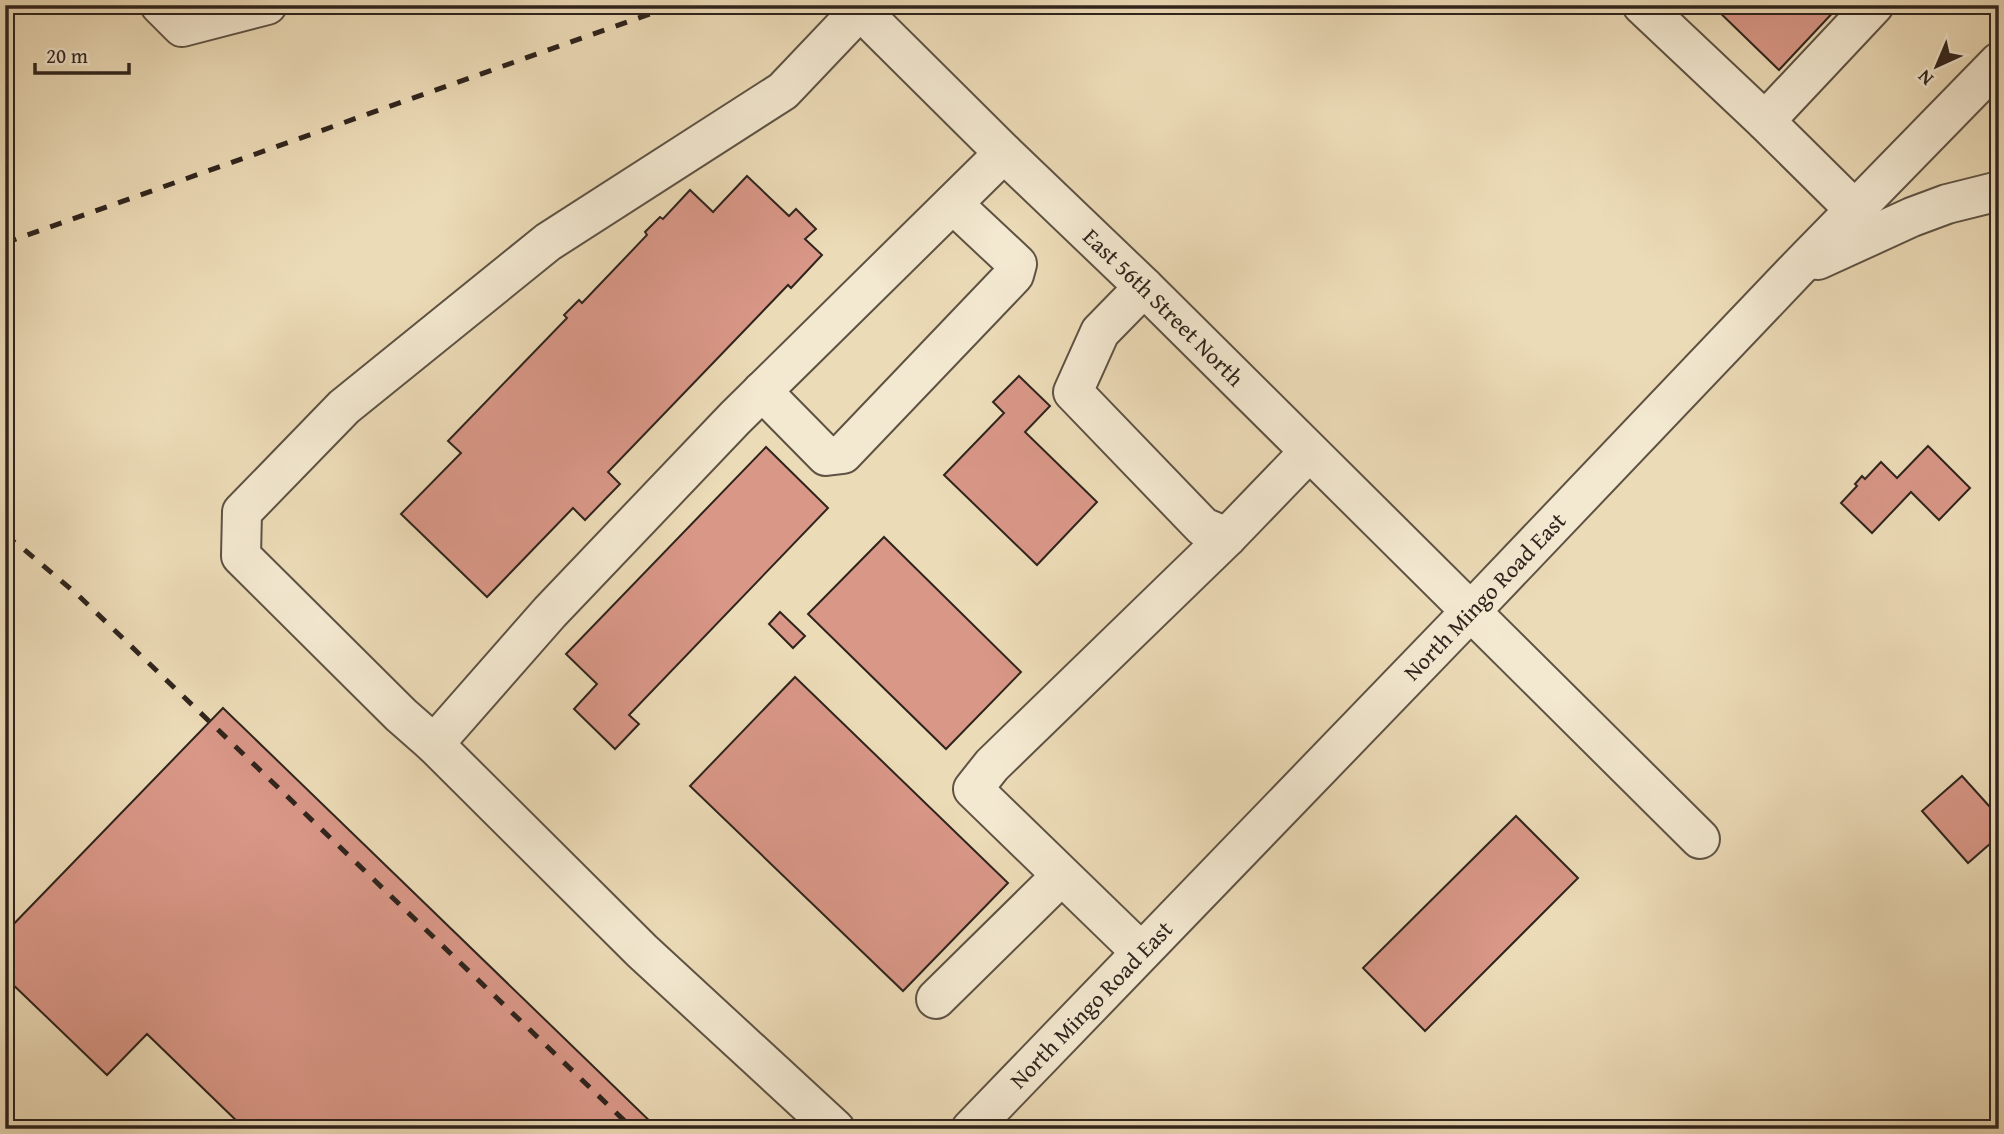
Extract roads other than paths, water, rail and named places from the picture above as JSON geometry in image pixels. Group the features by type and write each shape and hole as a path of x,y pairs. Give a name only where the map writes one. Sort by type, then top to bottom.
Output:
{"street":[{"path":"160,5 182,27 267,5"},
{"path":"1643,5 1855,210"},
{"path":"1765,121 1874,5"},
{"path":"835,1129 642,951 241,556 242,512 344,407 548,242 783,91 857,8"},
{"name":"East 56th Street North","path":"857,8 1144,287 1700,839"},
{"name":"North Mingo Road East","path":"971,1129 1999,62"},
{"path":"433,744 550,612 762,391 1004,153"},
{"path":"1796,270 1912,217 1948,204 1999,191"},
{"path":"762,391 826,456 843,454 1014,275 1017,264 953,204"},
{"path":"1144,287 1100,332 1073,391 1203,527 1227,537"},
{"path":"1140,952 973,789 992,765 1227,537 1309,452"},
{"path":"936,999 1061,876"}],"railway":[{"path":"5,243 675,5"},
{"path":"5,536 79,596 633,1129"}]}
